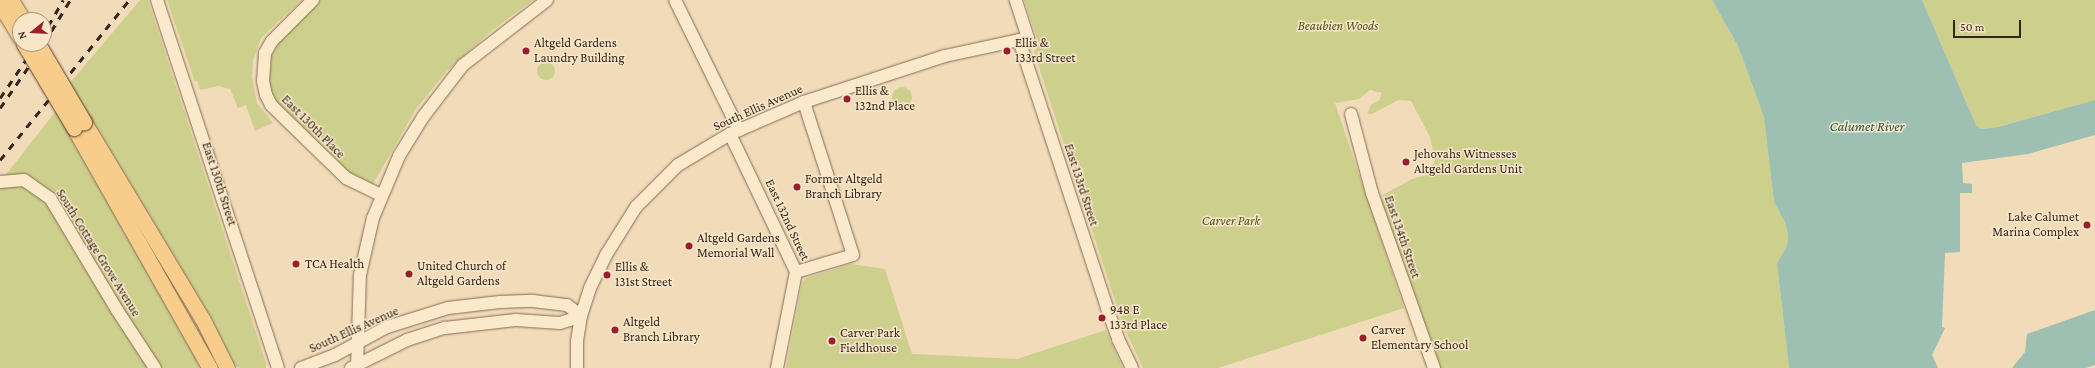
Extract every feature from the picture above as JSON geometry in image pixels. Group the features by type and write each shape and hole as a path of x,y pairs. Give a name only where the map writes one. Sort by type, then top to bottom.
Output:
{"main road":[{"path":"11,0 15,12"},
{"path":"0,4 12,14"},
{"path":"30,52 80,125 202,318 228,368"},
{"path":"42,52 210,368"}],"street":[{"name":"East 130th Street","path":"157,0 278,368"},
{"name":"East 130th Place","path":"313,0 272,41 265,53 262,81 266,95 271,105 346,178 381,195"},
{"path":"355,367 360,275 373,218 381,195 411,135 463,65 547,0"},
{"name":"East 132nd Street","path":"675,0 796,272 777,368"},
{"name":"East 133rd Street","path":"1016,0 1024,39 1118,339 1132,368"},
{"name":"South Ellis Avenue","path":"302,368 357,344 388,327 426,315 482,304 551,302 567,305 581,316 590,288 606,255 636,207 678,165 735,132 804,102 945,56 1024,39"},
{"path":"796,272 853,255 804,102"},
{"name":"East 134th Street","path":"1351,114 1372,193 1434,368"},
{"name":"South Cottage Grove Avenue","path":"0,182 24,180 50,198 117,310 156,368"},
{"path":"355,367 407,340 452,327 516,320 560,323 581,316 577,341 577,368"}],"green space":[{"path":"140,0 148,0 266,363 266,368 239,368 233,364 172,253 70,83"},
{"path":"167,0 302,0 261,38 253,61 252,77 257,103 273,123 255,131 246,105 238,108 230,89 218,86 200,90 197,80 195,82"},
{"path":"320,0 533,0 490,32 446,72 416,109 373,184 354,178 277,105 269,86 268,63 278,42"},
{"path":"1024,0 1712,0 1738,46 1764,117 1774,202 1785,222 1788,235 1787,246 1777,263 1789,368 1437,368 1382,207 1383,195 1412,179 1427,175 1435,161 1430,137 1411,101 1398,100 1372,114 1367,114 1371,105 1379,100 1382,93 1370,90 1359,99 1335,103 1404,308 1218,368 1143,368 1123,325 1034,52 1039,44"},
{"path":"1922,0 2095,0 2095,100 1998,127 1981,129 1976,125"},
{"path":"546,62 552,65 555,71 552,77 546,80 540,77 537,71 540,65"},
{"path":"902,87 909,90 912,97 909,104 902,107 895,104 892,97 895,90"},
{"path":"56,111 206,368 0,368 0,182"},
{"path":"851,264 885,269 912,354 1017,359 1106,330 1123,368 786,368 802,283 806,278"}],"water":[{"name":"Calumet River","path":"1712,0 1922,0 1976,125 1981,129 1998,127 2095,100 2095,135 2028,154 1962,163 1963,183 1972,184 1972,193 1960,193 1960,252 1945,253 1942,327 1945,328 1932,355 1938,368 1789,368 1777,263 1787,246 1788,235 1785,222 1774,202 1764,117 1738,46"},
{"path":"2095,310 2095,365 2086,368 2012,368 2025,352 2027,334"}],"railway":[{"path":"52,19 63,0"},
{"path":"52,30 70,0"},
{"path":"0,160 129,0"},
{"path":"0,98 31,52"},
{"path":"0,108 38,52"}],"place":[{"name":"Altgeld Gardens Laundry Building","path":"526,51"},
{"name":"Ellis & 133rd Street","path":"1007,51"},
{"name":"Ellis & 132nd Place","path":"847,99"},
{"name":"Jehovahs Witnesses Altgeld Gardens Unit","path":"1406,162"},
{"name":"Former Altgeld Branch Library","path":"797,187"},
{"name":"Lake Calumet Marina Complex","path":"2087,225"},
{"name":"Altgeld Gardens Memorial Wall","path":"689,246"},
{"name":"TCA Health","path":"296,264"},
{"name":"United Church of Altgeld Gardens","path":"409,274"},
{"name":"Ellis & 131st Street","path":"607,275"},
{"name":"948 E 133rd Place","path":"1102,318"},
{"name":"Altgeld Branch Library","path":"615,330"},
{"name":"Carver Elementary School","path":"1363,338"},
{"name":"Carver Park Fieldhouse","path":"832,341"}],"park label":[{"name":"Beaubien Woods","path":"1338,26"},
{"name":"Carver Park","path":"1231,221"}]}
